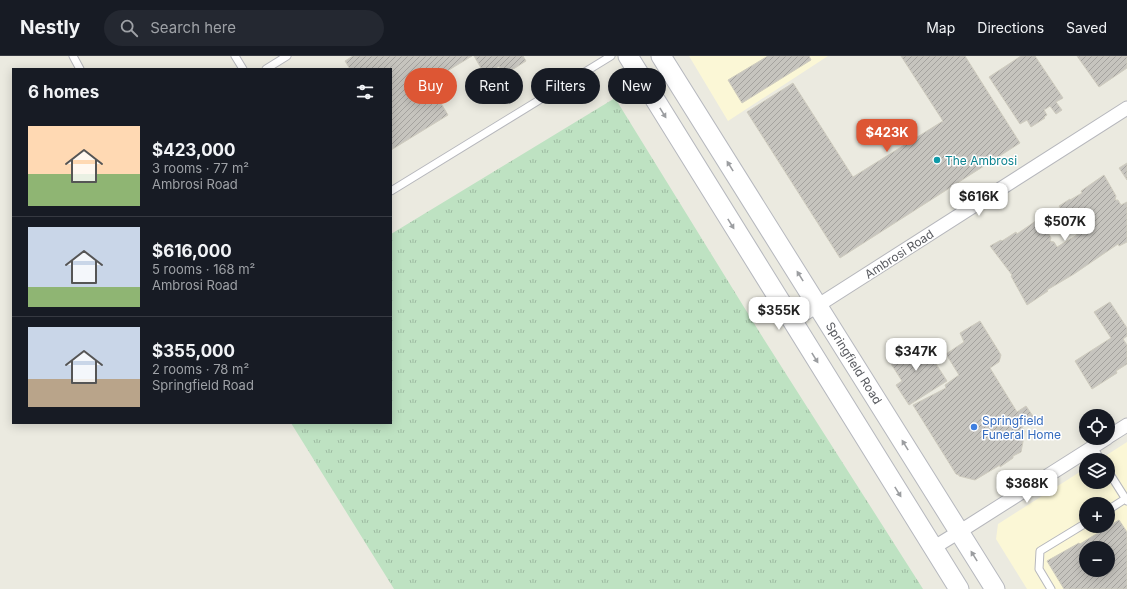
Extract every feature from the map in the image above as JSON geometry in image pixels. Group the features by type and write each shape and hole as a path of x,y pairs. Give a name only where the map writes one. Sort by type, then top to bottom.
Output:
{"main road":[{"path":"628,56 959,589"},
{"name":"Springfield Road","path":"661,56 995,589"}],"street":[{"name":"Ambrosi Road","path":"792,322 1127,108"},
{"path":"1115,433 1127,425"},
{"path":"933,548 1096,445"}],"lane":[{"path":"73,56 79,68"},
{"path":"235,56 242,68"},
{"path":"268,68 287,56"},
{"path":"392,191 611,56"},
{"path":"1093,447 1097,453"},
{"path":"1115,482 1126,500 1115,506"},
{"path":"1051,589 1039,569 1040,551 1079,527"}],"shaded area":[{"path":"689,56 828,56 728,121"},
{"path":"1127,442 1127,589 1027,589 996,539 998,524 1079,472 1079,489 1115,489 1115,453 1110,453"}],"green space":[{"path":"608,102 608,104 619,104 760,333 923,589 394,589 292,424 392,424 392,233"}],"building":[{"path":"353,56 472,56 452,68 404,68 404,104 441,104 448,115 392,149 392,68 349,68 345,61"},
{"path":"474,56 523,56 526,61 515,68 500,68 499,66 496,68 481,68"},
{"path":"768,56 809,56 811,60 742,103 728,80"},
{"name":"The Ambrosi","path":"901,56 965,56 1020,143 840,258 747,112 793,83 853,177 943,121"},
{"path":"1021,56 1035,56 1063,98 1056,102 1062,110 1056,114 1050,106 1044,110 1047,115 1044,117 1045,118 1031,127 1027,120 1020,124 989,77"},
{"path":"1077,56 1127,56 1127,68 1099,87"},
{"path":"1127,163 1127,180 1119,168"},
{"path":"1104,175 1116,196 1115,200 1118,200 1121,205 1127,202 1127,242 1119,246 1118,244 1074,274 1047,290 1048,291 1027,305 1011,276 1012,275 990,246 1001,240 1002,241 1016,232 1017,234 1040,218 1051,238 1050,241 1054,242 1057,247 1077,235 1074,229 1075,227 1072,226 1059,206 1082,193 1081,191"},
{"path":"1110,302 1127,328 1127,336 1123,339 1127,345 1127,364 1116,371 1117,373 1092,389 1075,361 1111,338 1094,312"},
{"path":"980,321 1001,355 999,362 990,368 1017,412 1026,406 1035,419 1022,427 1025,431 1021,452 1013,456 1013,458 1000,467 1000,465 975,480 956,474 913,405 946,388 945,385 959,375 946,354 964,342 960,333"},
{"path":"920,339 947,381 909,405 896,385 902,381 888,359"},
{"path":"1119,520 1127,532 1127,589 1064,589 1047,561 1079,543 1079,577 1115,577 1115,541 1085,541 1098,533 1115,533 1115,522"}],"place":[{"name":"The Ambrosi","path":"937,160"},
{"name":"Springfield Funeral Home","path":"974,427"}]}
